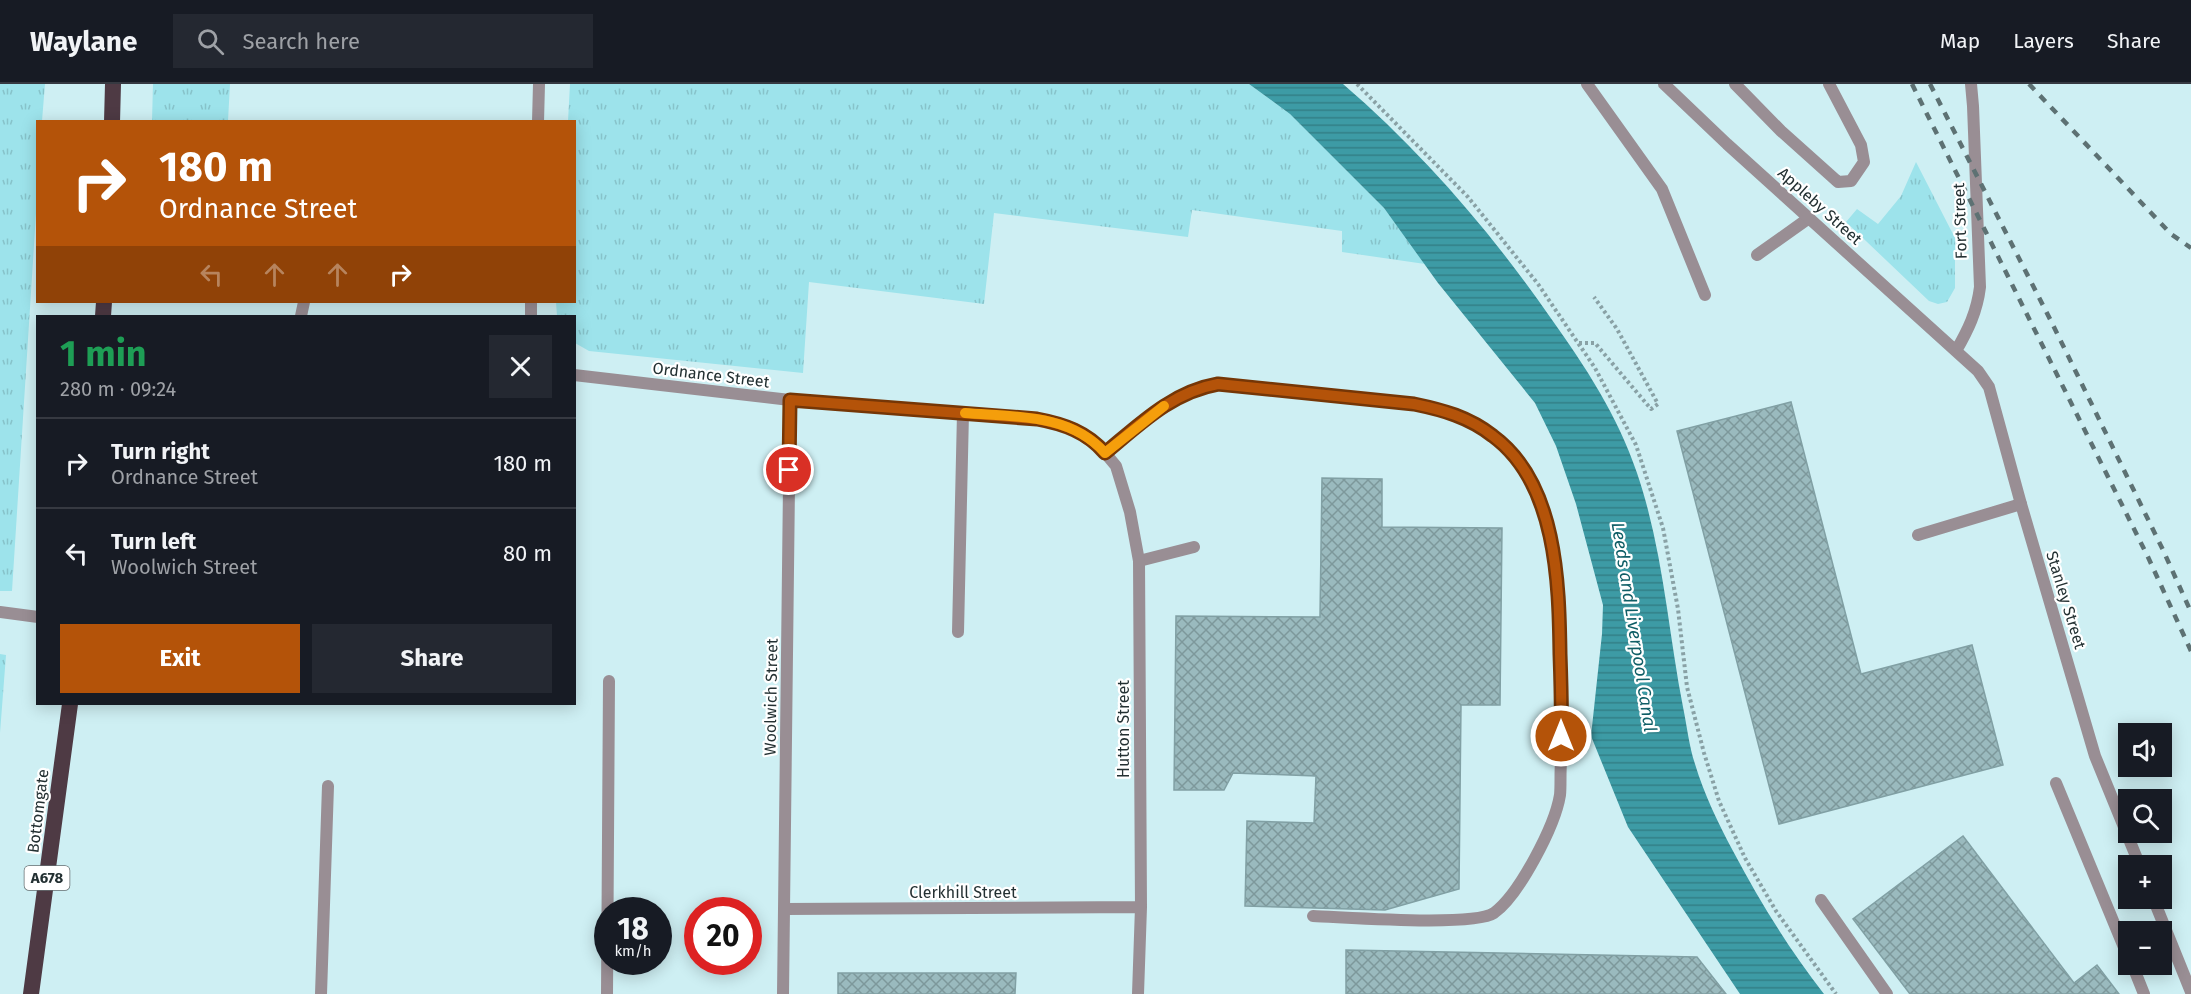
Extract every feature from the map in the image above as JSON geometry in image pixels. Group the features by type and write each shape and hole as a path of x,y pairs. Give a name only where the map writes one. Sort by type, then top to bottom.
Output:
{"highway":[{"path":"112,120 113,84"},
{"name":"Bottomgate","path":"31,994 70,705"}],"street":[{"path":"538,120 539,84"},
{"path":"1587,84 1662,189 1705,295"},
{"name":"Appleby Street","path":"1664,84 1956,351"},
{"path":"1735,84 1781,131 1838,182 1851,181 1864,162 1861,145 1829,84"},
{"name":"Fort Street","path":"1956,351 1974,317 1980,287 1971,84"},
{"path":"1757,255 1809,218"},
{"name":"Stanley Street","path":"1956,351 1978,371 1989,387 2095,756 2136,855"},
{"name":"Ordnance Street","path":"576,375 790,400 963,413 1057,423 1085,436 1116,466"},
{"path":"1105,453 1156,410 1197,388 1218,384 1414,404 1446,411 1472,422 1495,436 1514,455 1530,479 1544,512 1554,555 1559,614 1562,717 1560,794 1554,818 1544,841 1513,892 1493,914 1457,920 1313,916"},
{"name":"Woolwich Street","path":"783,994 790,400"},
{"path":"958,632 963,413"},
{"name":"Hutton Street","path":"1116,466 1130,512 1139,561 1141,907 1138,994"},
{"path":"1918,535 2021,504"},
{"path":"1139,561 1194,547"},
{"path":"0,612 36,618"},
{"path":"607,994 609,681"},
{"path":"2056,783 2118,933"},
{"path":"321,994 328,786"},
{"path":"1821,900 1887,994"},
{"name":"Clerkhill Street","path":"785,909 1141,907"},
{"path":"2157,909 2191,992"},
{"path":"2136,975 2144,994"}],"path":[{"path":"1357,84 1468,197 1538,284 1595,368 1636,444 1663,528 1678,609 1687,687 1719,801 1745,858 1776,911 1836,994"},
{"path":"1578,342 1594,343 1651,409 1658,404 1617,329 1594,297"}],"green space":[{"path":"0,84 45,84 42,120 36,120 36,214 12,591 0,591"},
{"path":"153,84 230,84 228,120 152,120"},
{"path":"570,84 1249,84 1290,114 1384,208 1425,264 1342,252 1342,231 1192,210 1188,237 994,213 984,304 809,282 803,373 589,351 576,344 576,315 557,315 556,303 576,303 576,120 568,120"},
{"path":"1916,162 1955,238 1955,288 1947,302 1938,304 1929,301 1846,222 1857,209 1878,224 1901,196"},
{"path":"0,654 6,655 0,733"}],"water":[{"name":"Leeds and Liverpool Canal","path":"1249,84 1343,84 1400,137 1454,194 1504,254 1588,373 1620,431 1646,502 1659,560 1690,743 1703,786 1722,830 1754,889 1775,925 1824,994 1740,994 1628,827 1591,736 1603,605 1576,504 1556,446 1535,403 1438,283 1384,208 1290,114"}],"building":[{"path":"1791,402 1861,674 1972,645 2003,765 1779,824 1677,431"},
{"path":"1322,478 1382,479 1382,527 1502,528 1500,705 1461,705 1459,889 1385,910 1245,906 1247,821 1314,823 1316,776 1233,773 1224,790 1174,790 1176,616 1320,617"},
{"path":"1963,836 2074,983 2097,965 2119,994 1910,994 1853,919"},
{"path":"1346,950 1697,957 1726,994 1346,994"},
{"path":"838,973 1016,973 1015,994 838,994"}],"railway":[{"path":"1912,84 2148,557 2191,651"},
{"path":"1930,84 2051,321 2191,612"},
{"path":"2029,84 2171,234 2191,248"}],"slow traffic":[{"path":"965,413 1037,419 1057,423 1085,436 1105,453 1156,410 1164,406"}],"route":[{"path":"789,470 790,400 1037,419 1072,428 1105,453 1156,410 1197,388 1218,384 1414,404 1446,411 1472,422 1495,436 1514,455 1530,479 1544,512 1554,555 1559,614 1561,736"}]}
